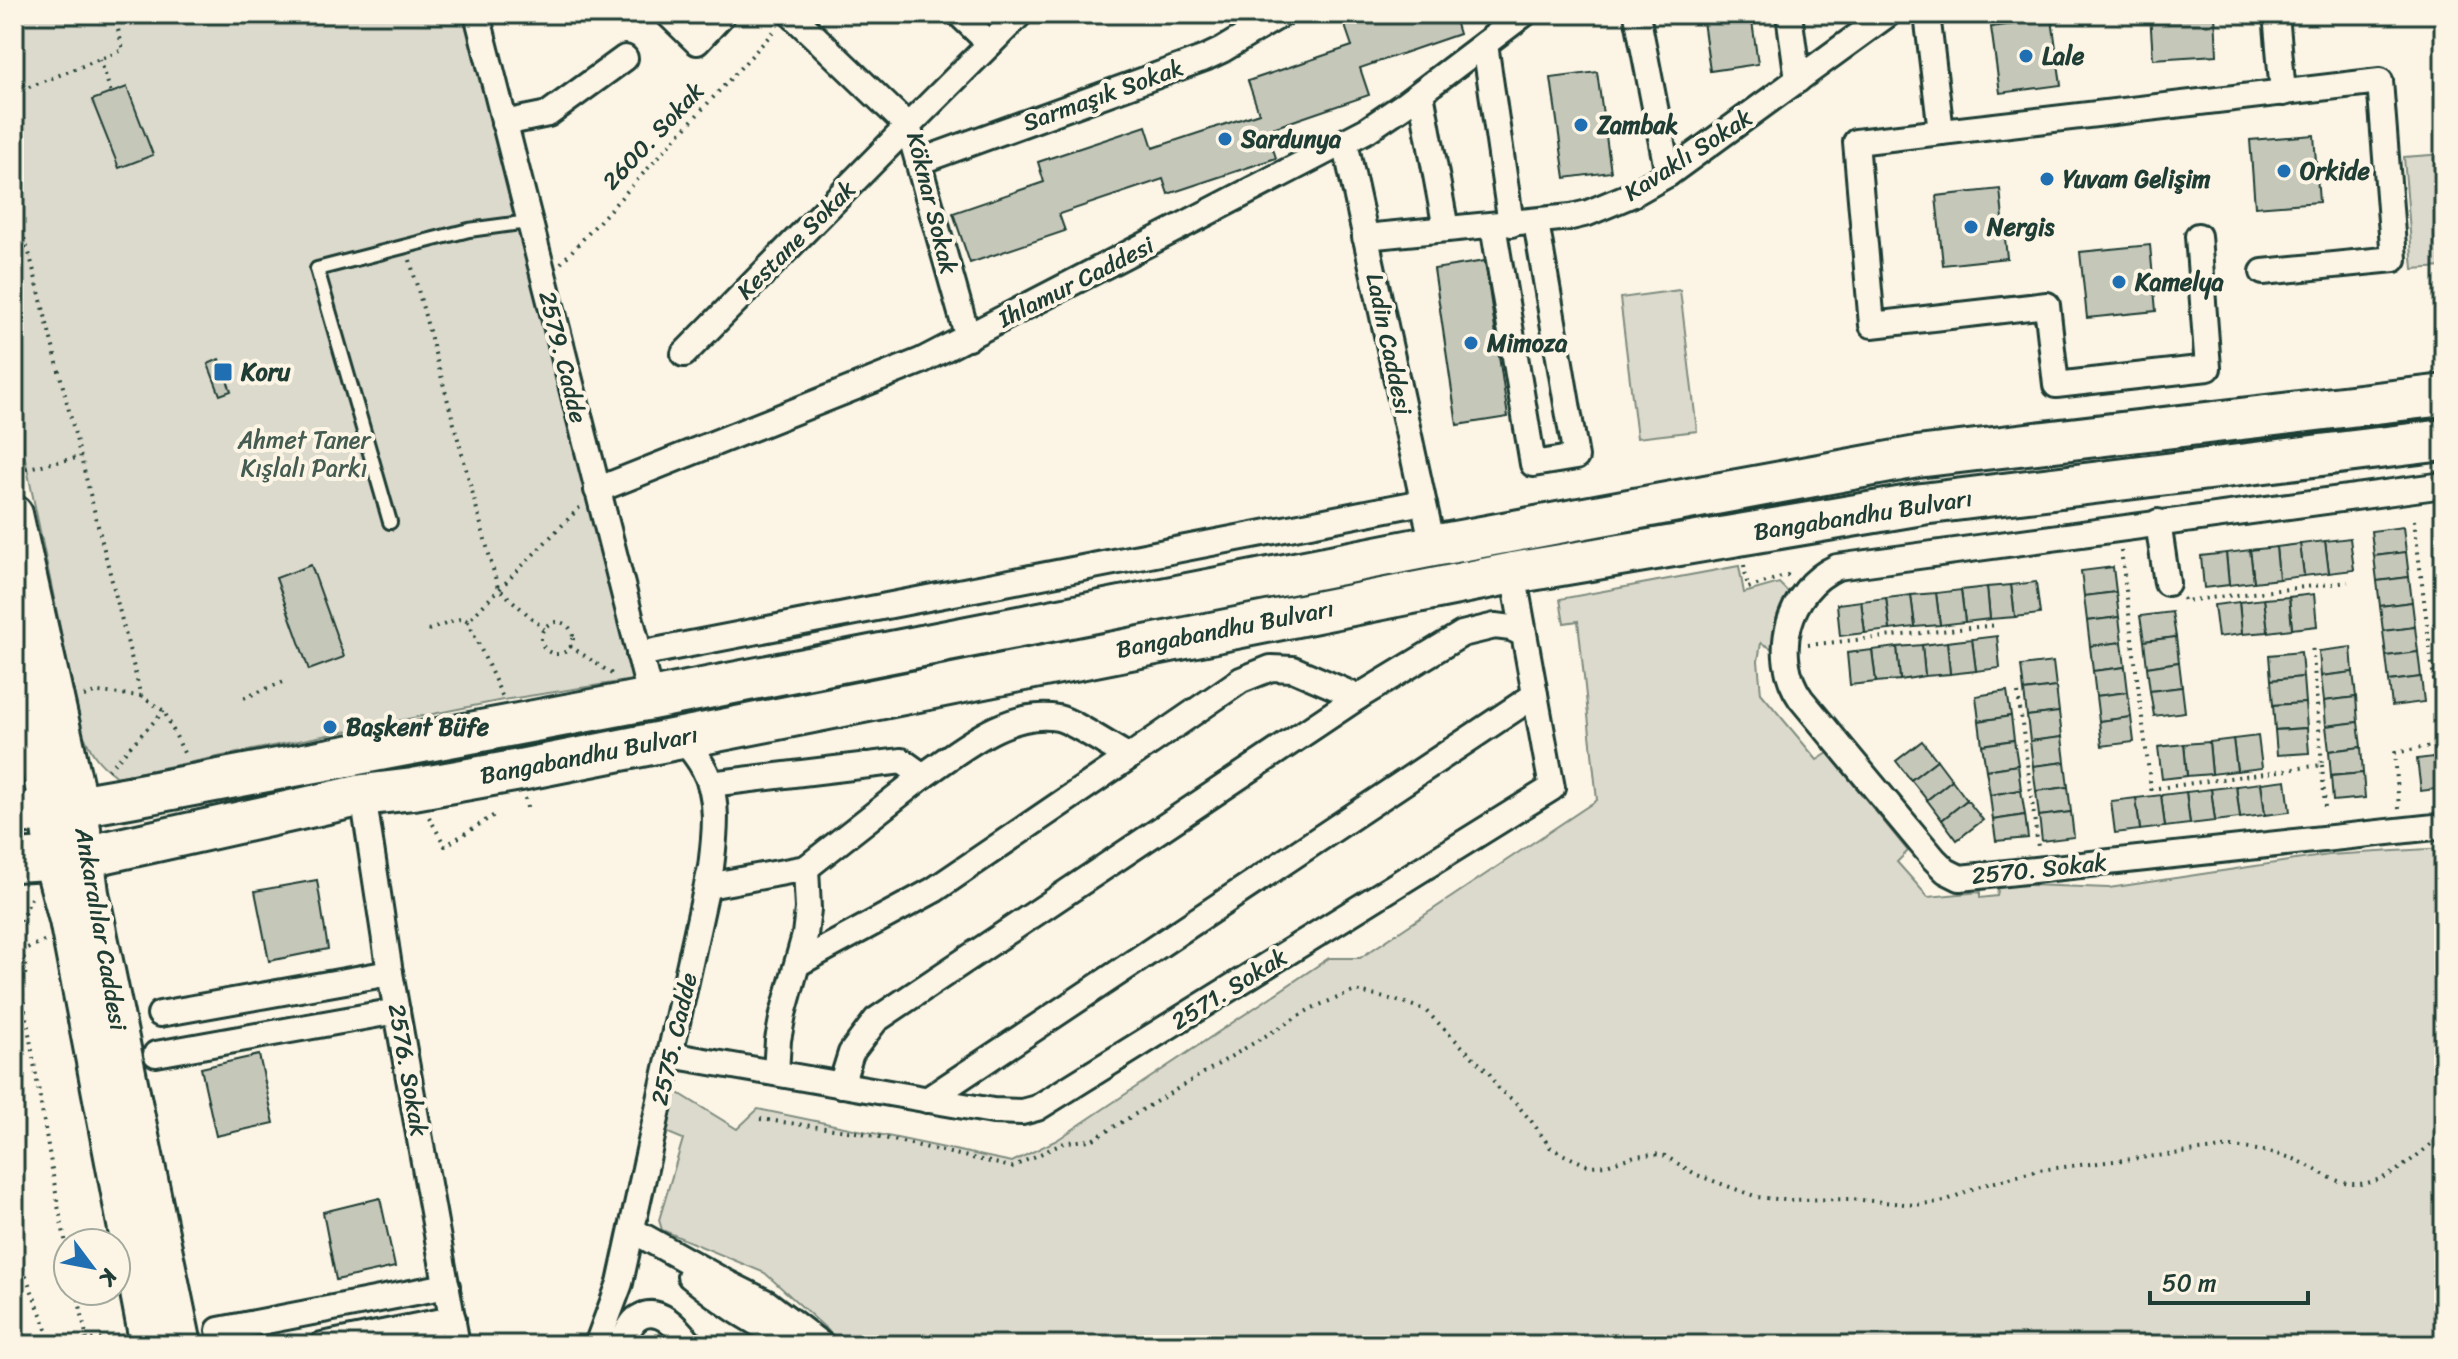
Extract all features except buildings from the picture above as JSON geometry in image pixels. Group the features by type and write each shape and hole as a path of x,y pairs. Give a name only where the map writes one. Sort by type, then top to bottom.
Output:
{"main road":[{"name":"Bangabandhu Bulvarı","path":"47,810 651,699 1433,546 1917,457 2444,395"},
{"name":"Bangabandhu Bulvarı","path":"14,861 69,858 363,795 520,770 1513,573 1922,504 2444,440"},
{"name":"Ankaralılar Caddesi","path":"14,514 47,810"},
{"name":"Ankaralılar Caddesi","path":"14,652 47,810 69,858 183,1345"},
{"path":"651,699 681,736"},
{"name":"Ankaralılar Caddesi","path":"69,858 71,935 137,1341"}],"street":[{"name":"2579. Cadde","path":"477,14 651,699"},
{"path":"668,14 697,42 723,14"},
{"path":"959,14 990,44"},
{"name":"Köknar Sokak","path":"968,338 908,126 1020,14"},
{"name":"Sarmaşık Sokak","path":"918,162 1205,58 1282,14"},
{"name":"Ihlamur Caddesi","path":"597,490 896,372 968,338 1388,117 1524,14"},
{"path":"1637,14 1668,174"},
{"path":"1789,14 1798,80"},
{"name":"Kavaklı Sokak","path":"1365,237 1536,222 1588,213 1631,195 1668,174 1888,14"},
{"path":"1927,14 1941,132"},
{"path":"2276,14 2283,93"},
{"path":"785,20 908,126"},
{"path":"1485,44 1502,224 1533,464 1576,457 1536,222"},
{"path":"504,123 548,114 625,58"},
{"path":"2198,236 2208,368 2056,385 2047,305 1872,325 1856,142 2380,81 2394,259 2263,272"},
{"path":"1421,93 1446,229"},
{"name":"Kestane Sokak","path":"684,354 908,126"},
{"name":"Ladin Caddesi","path":"1345,142 1433,546"},
{"path":"1807,589 1820,576 1837,567 2444,485"},
{"path":"639,654 1423,502"},
{"path":"2158,522 2174,585"},
{"name":"2571. Sokak","path":"670,1055 1007,1113 1037,1108 1552,788 1513,573"},
{"name":"2570. Sokak","path":"1807,589 1789,626 1786,648 1789,678 1801,699 1940,865 1960,878 2444,826"},
{"path":"841,1085 851,1053 876,1020 1358,697 1462,634 1495,626 1524,634"},
{"path":"799,963 934,890 1241,680 1271,668 1293,669 1358,697"},
{"path":"927,1100 1535,695"},
{"path":"708,886 806,868 923,776 974,741 1016,722 1039,717 1060,718 1129,757"},
{"name":"2575. Cadde","path":"597,1345 620,1283 708,886 716,819 710,784 704,768 681,736"},
{"path":"710,784 902,761 923,776"},
{"name":"2576. Sokak","path":"363,795 390,973 457,1345"},
{"path":"776,1073 783,1014 805,935 808,909 806,868"},
{"path":"160,1014 390,973"},
{"path":"156,1054 397,1011"},
{"path":"632,1230 735,1312 801,1345"},
{"path":"632,1230 767,1303 822,1345"},
{"path":"219,1330 447,1286"},
{"path":"621,1345 633,1324 647,1315 670,1321 691,1345"},
{"path":"322,1345 453,1319"}],"lane":[{"path":"390,522 317,269 469,230 528,222"}],"path":[{"path":"14,93 123,50 118,29 125,14"},
{"name":"2600. Sokak","path":"543,282 785,20"},
{"path":"100,59 111,93"},
{"path":"14,208 30,256 141,696"},
{"path":"406,246 498,588 544,629"},
{"path":"14,259 30,256"},
{"path":"18,470 81,457"},
{"path":"468,621 597,490"},
{"path":"2401,832 2395,753 2443,744 2414,520"},
{"path":"2119,527 2151,789 2322,765"},
{"path":"1748,588 1787,575 1807,589"},
{"path":"2174,585 2184,601 2348,582"},
{"path":"428,630 463,618 468,621 503,700"},
{"path":"556,622 565,624 573,636 570,646 562,652 546,649 541,640 544,629 556,622"},
{"path":"1786,648 1997,625"},
{"path":"2312,643 2325,808"},
{"path":"570,646 616,676"},
{"path":"244,698 288,680"},
{"path":"2434,687 2444,685"},
{"path":"71,699 98,692 141,696 164,711 186,761"},
{"path":"2018,693 2040,869"},
{"path":"103,775 164,711"},
{"path":"525,796 528,812"},
{"path":"427,814 445,846 496,814"},
{"path":"14,936 31,898"},
{"path":"20,951 45,941"},
{"path":"14,944 26,968 21,986 62,1227"},
{"path":"14,994 21,986"},
{"path":"760,1119 862,1133 1012,1167 1066,1142 1092,1140 1312,1008 1355,991 1425,1010 1489,1073 1499,1090 1513,1100 1550,1147 1562,1154 1589,1166 1606,1165 1635,1156 1665,1156 1697,1175 1757,1197 1785,1200 1851,1199 1915,1205 1945,1201 1977,1187 2039,1170 2232,1147 2262,1149 2352,1184 2376,1180 2398,1169 2444,1133"},
{"path":"14,1246 53,1345"},
{"path":"81,1307 88,1340"},
{"path":"68,1345 88,1340 137,1341"}],"green space":[{"name":"Ahmet Taner Kışlalı Parkı","path":"14,14 477,14 645,678 503,700 117,777 99,761 81,729 14,405"},
{"path":"2444,154 2444,267 2413,269 2404,157"},
{"path":"1680,290 1697,431 1637,438 1620,298"},
{"path":"1739,566 1744,593 1779,583 1788,592 1773,649 1761,643 1758,661 1761,693 1817,760 1828,753 1908,851 1897,862 1928,897 1980,892 1980,898 1997,896 1999,884 2109,888 2329,855 2444,848 2444,1345 844,1345 765,1273 662,1230 659,1220 683,1139 661,1130 672,1089 737,1129 758,1109 1012,1162 1057,1140 1329,958 1360,958 1597,800 1578,621 1564,623 1560,599"}],"place":[{"name":"Lale","path":"2026,56"},
{"name":"Zambak","path":"1581,125"},
{"name":"Sardunya","path":"1225,139"},
{"name":"Orkide","path":"2284,171"},
{"name":"Yuvam Gelişim","path":"2047,179"},
{"name":"Nergis","path":"1971,227"},
{"name":"Kamelya","path":"2119,282"},
{"name":"Mimoza","path":"1471,343"},
{"name":"Koru","path":"223,372"},
{"name":"Başkent Büfe","path":"330,727"}]}
